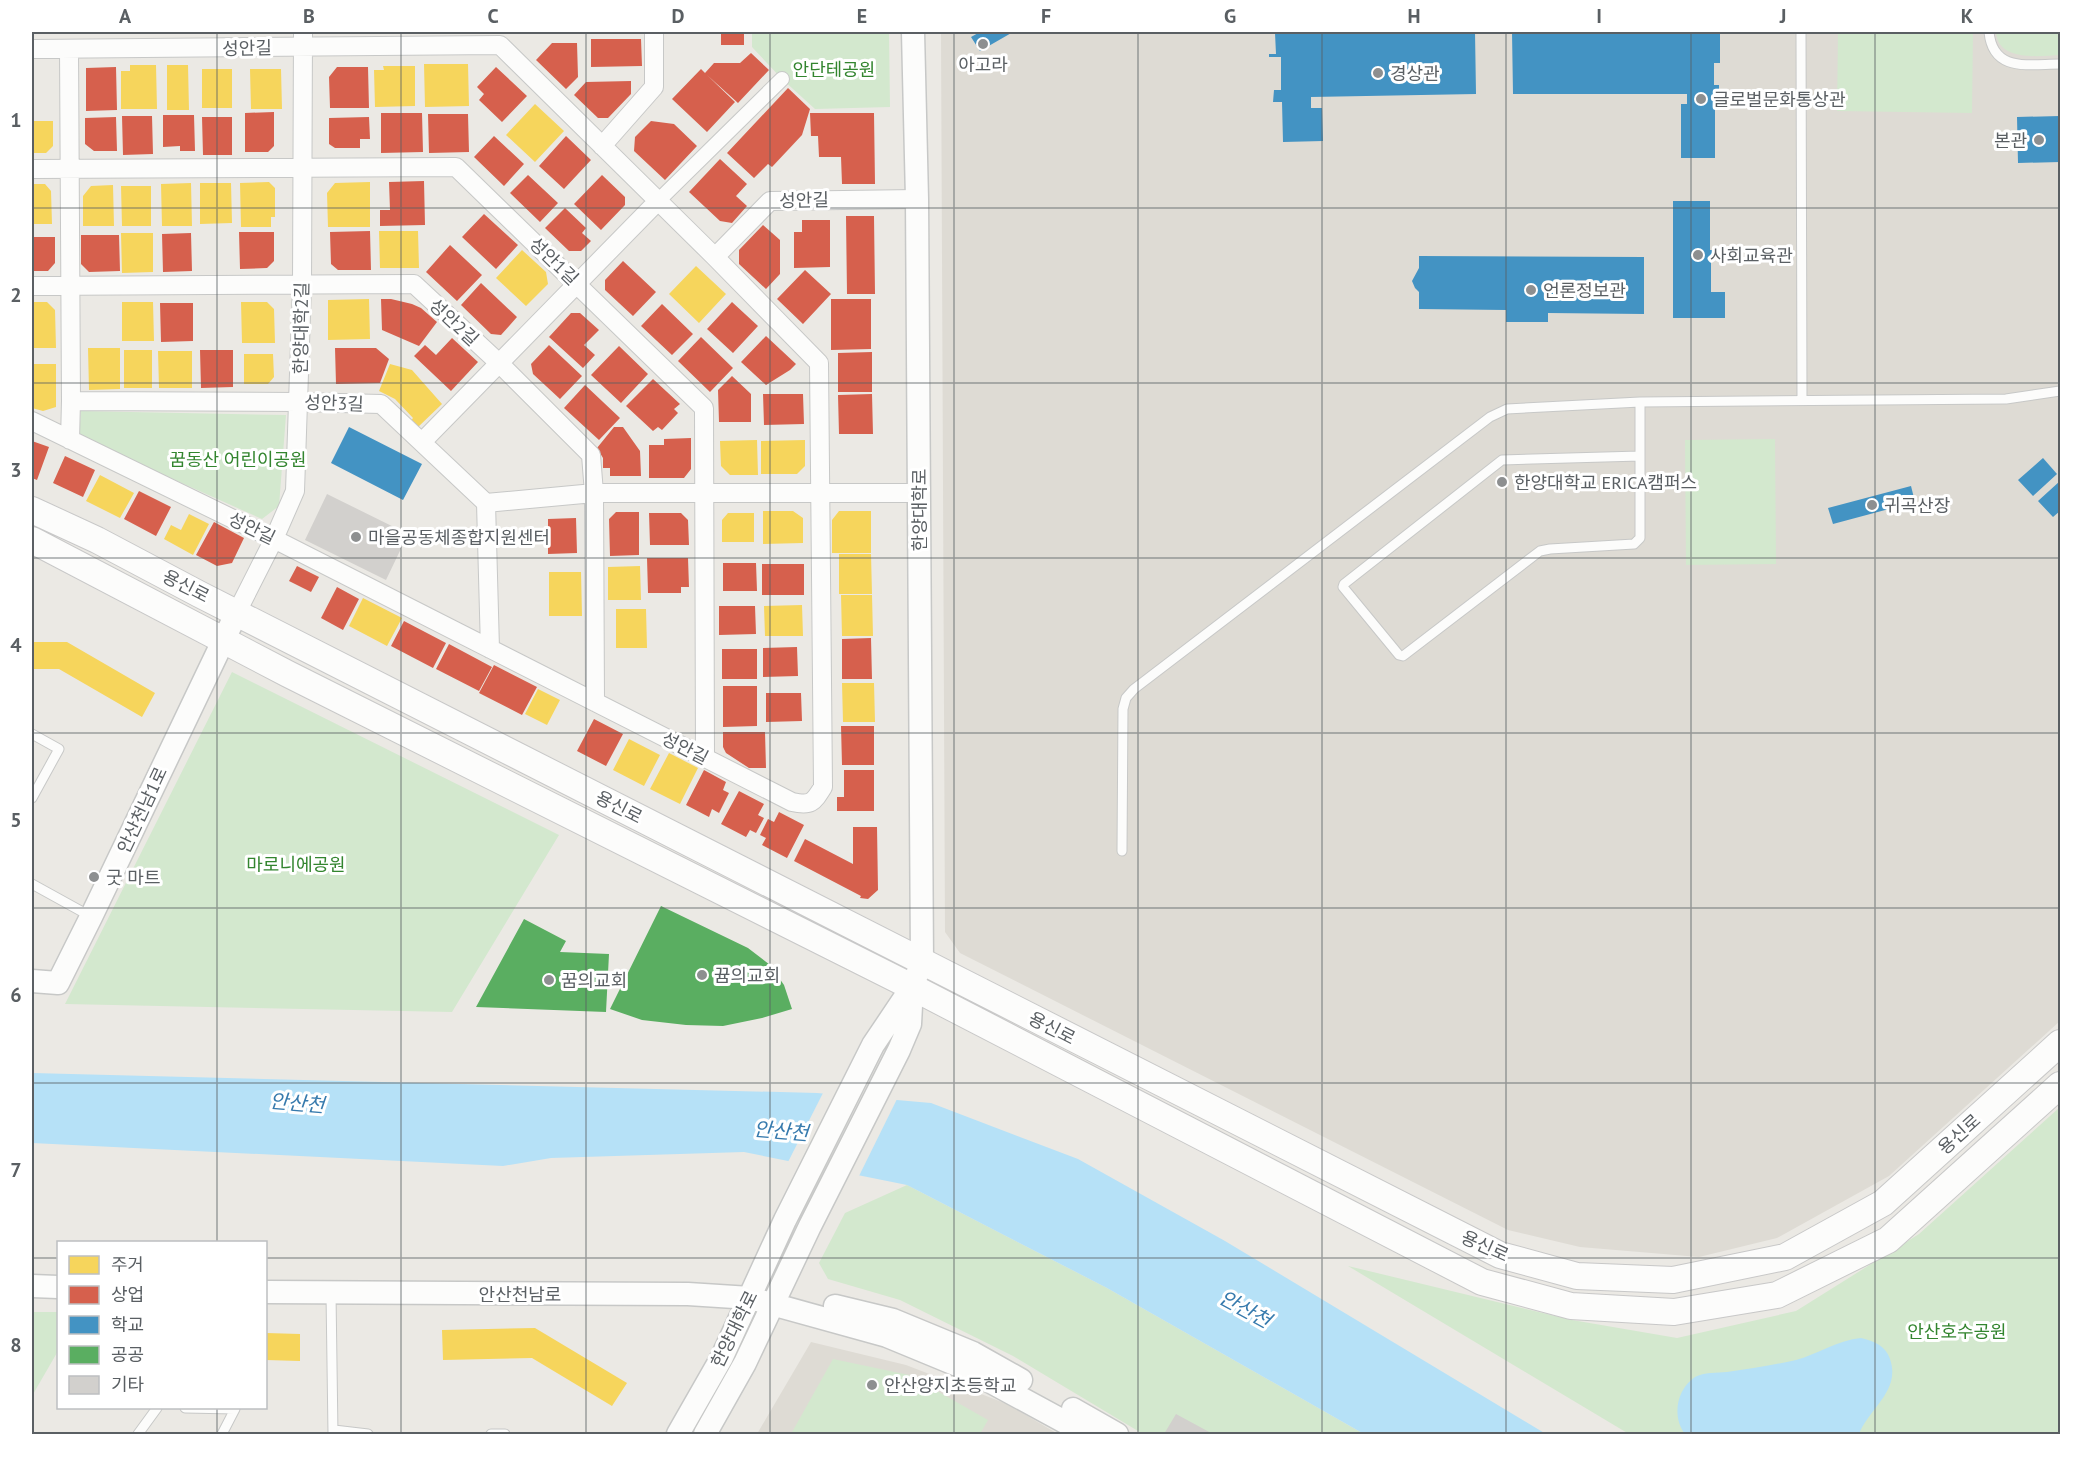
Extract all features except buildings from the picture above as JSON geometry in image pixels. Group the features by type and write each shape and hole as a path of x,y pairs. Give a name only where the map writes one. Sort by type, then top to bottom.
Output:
{"main road":[{"name":"용신로","path":"32,510 97,540 1500,1255 1577,1276 1673,1280 1785,1257 1883,1203 2061,1043"},
{"name":"용신로","path":"32,540 223,640 912,987 1482,1282 1571,1306 1674,1312 1778,1295 1888,1240 2061,1085"}],"street":[{"path":"602,146 654,87 654,32"},
{"name":"한양대학로","path":"678,1434 722,1357 785,1220 873,1046 912,987 922,962 917,199 913,32"},
{"name":"성안길","path":"32,49 69,50 303,39 500,45 716,257 819,363 823,787 815,800 805,805 792,802 274,539 32,421"},
{"name":"한양대학2길","path":"237,612 274,539 295,491 302,285 303,39"},
{"path":"69,50 70,440"},
{"path":"422,442 658,201 782,79"},
{"name":"성안1길","path":"32,169 456,167 704,408 705,758"},
{"name":"성안길","path":"716,257 770,201 917,199"},
{"name":"성안2길","path":"32,285 414,284 499,363 591,455 594,493 595,702"},
{"name":"성안3길","path":"71,401 381,404 486,503"},
{"path":"490,649 486,503 594,493 919,493"},
{"name":"안산천남1로","path":"32,981 58,983 92,917 237,612"},
{"name":"한양대학로","path":"705,1434 745,1363 810,1226 899,1050 910,1024 912,987"},
{"path":"32,1286 57,1287"},
{"name":"안산천남로","path":"267,1292 688,1294 750,1298 887,1336 968,1369 1080,1428 1117,1434"}],"lane":[{"path":"1801,32 1802,400"},
{"path":"1989,32 1991,47 2000,58 2013,64 2061,64"},
{"path":"1122,851 1122,709 1126,698 1134,689 1490,417 1507,409 1640,402 2006,399 2061,391"},
{"path":"1640,402 1640,456 1640,538 1634,544 1540,551 1406,655 1399,655 1344,586 1502,460 1640,456"},
{"path":"32,734 59,749 32,798"},
{"path":"32,884 92,917"},
{"path":"332,1294 333,1432 368,1434"},
{"path":"138,1434 156,1409"},
{"path":"222,1434 235,1409"},
{"path":"491,1434 505,1434"}],"shaded area":[{"name":"한양대학교 ERICA캠퍼스","path":"941,32 2060,32 2060,1021 1889,1176 1777,1238 1699,1257 1580,1247 1508,1230 960,953 945,932"},
{"name":"안산양지초등학교","path":"811,1342 906,1365 1007,1404 1058,1434 757,1434"}],"green space":[{"name":"안단테공원","path":"752,32 889,32 890,107 815,109 752,47"},
{"path":"1838,32 1973,32 1972,113 1837,111"},
{"path":"1996,32 2060,32 2060,55 2031,56 2012,53 1999,42"},
{"name":"꿈동산 어린이공원","path":"81,411 286,415 279,506 262,519 79,437"},
{"path":"1775,439 1776,564 1686,565 1685,440"},
{"name":"마로니에공원","path":"232,672 559,835 452,1012 65,1004"},
{"name":"안산호수공원","path":"2060,1107 2060,1434 1629,1434 1348,1266 1572,1320 1677,1338 1796,1311 1919,1234"},
{"path":"907,1185 1107,1288 1364,1434 1143,1434 1013,1356 900,1300 828,1279 819,1263 845,1213"},
{"path":"32,1312 57,1312 57,1353 32,1396"},
{"path":"833,1359 909,1375 988,1420 980,1434 791,1434"}],"water":[{"name":"안산천","path":"32,1073 817,1093 931,1103 1078,1159 1225,1241 1546,1434 1364,1434 1107,1288 907,1185 744,1152 551,1158 503,1166 32,1143"},
{"path":"1861,1338 1875,1343 1886,1351 1892,1370 1888,1390 1859,1434 1685,1434 1681,1427 1677,1412 1680,1396 1689,1382 1699,1375 1744,1370 1796,1360 1844,1341"}],"pier":[{"path":"824,1091 898,1097 858,1178 787,1164"}],"place":[{"name":"아고라","path":"983,44"},
{"name":"경상관","path":"1378,73"},
{"name":"글로벌문화통상관","path":"1701,99"},
{"name":"본관","path":"2039,140"},
{"name":"사회교육관","path":"1698,255"},
{"name":"언론정보관","path":"1531,290"},
{"name":"한양대학교 ERICA캠퍼스","path":"1502,482"},
{"name":"귀곡산장","path":"1872,505"},
{"name":"마을공동체종합지원센터","path":"356,537"},
{"name":"굿 마트","path":"94,877"},
{"name":"뀸의교회","path":"702,975"},
{"name":"꿈의교회","path":"549,980"},
{"name":"안산양지초등학교","path":"872,1385"}]}
